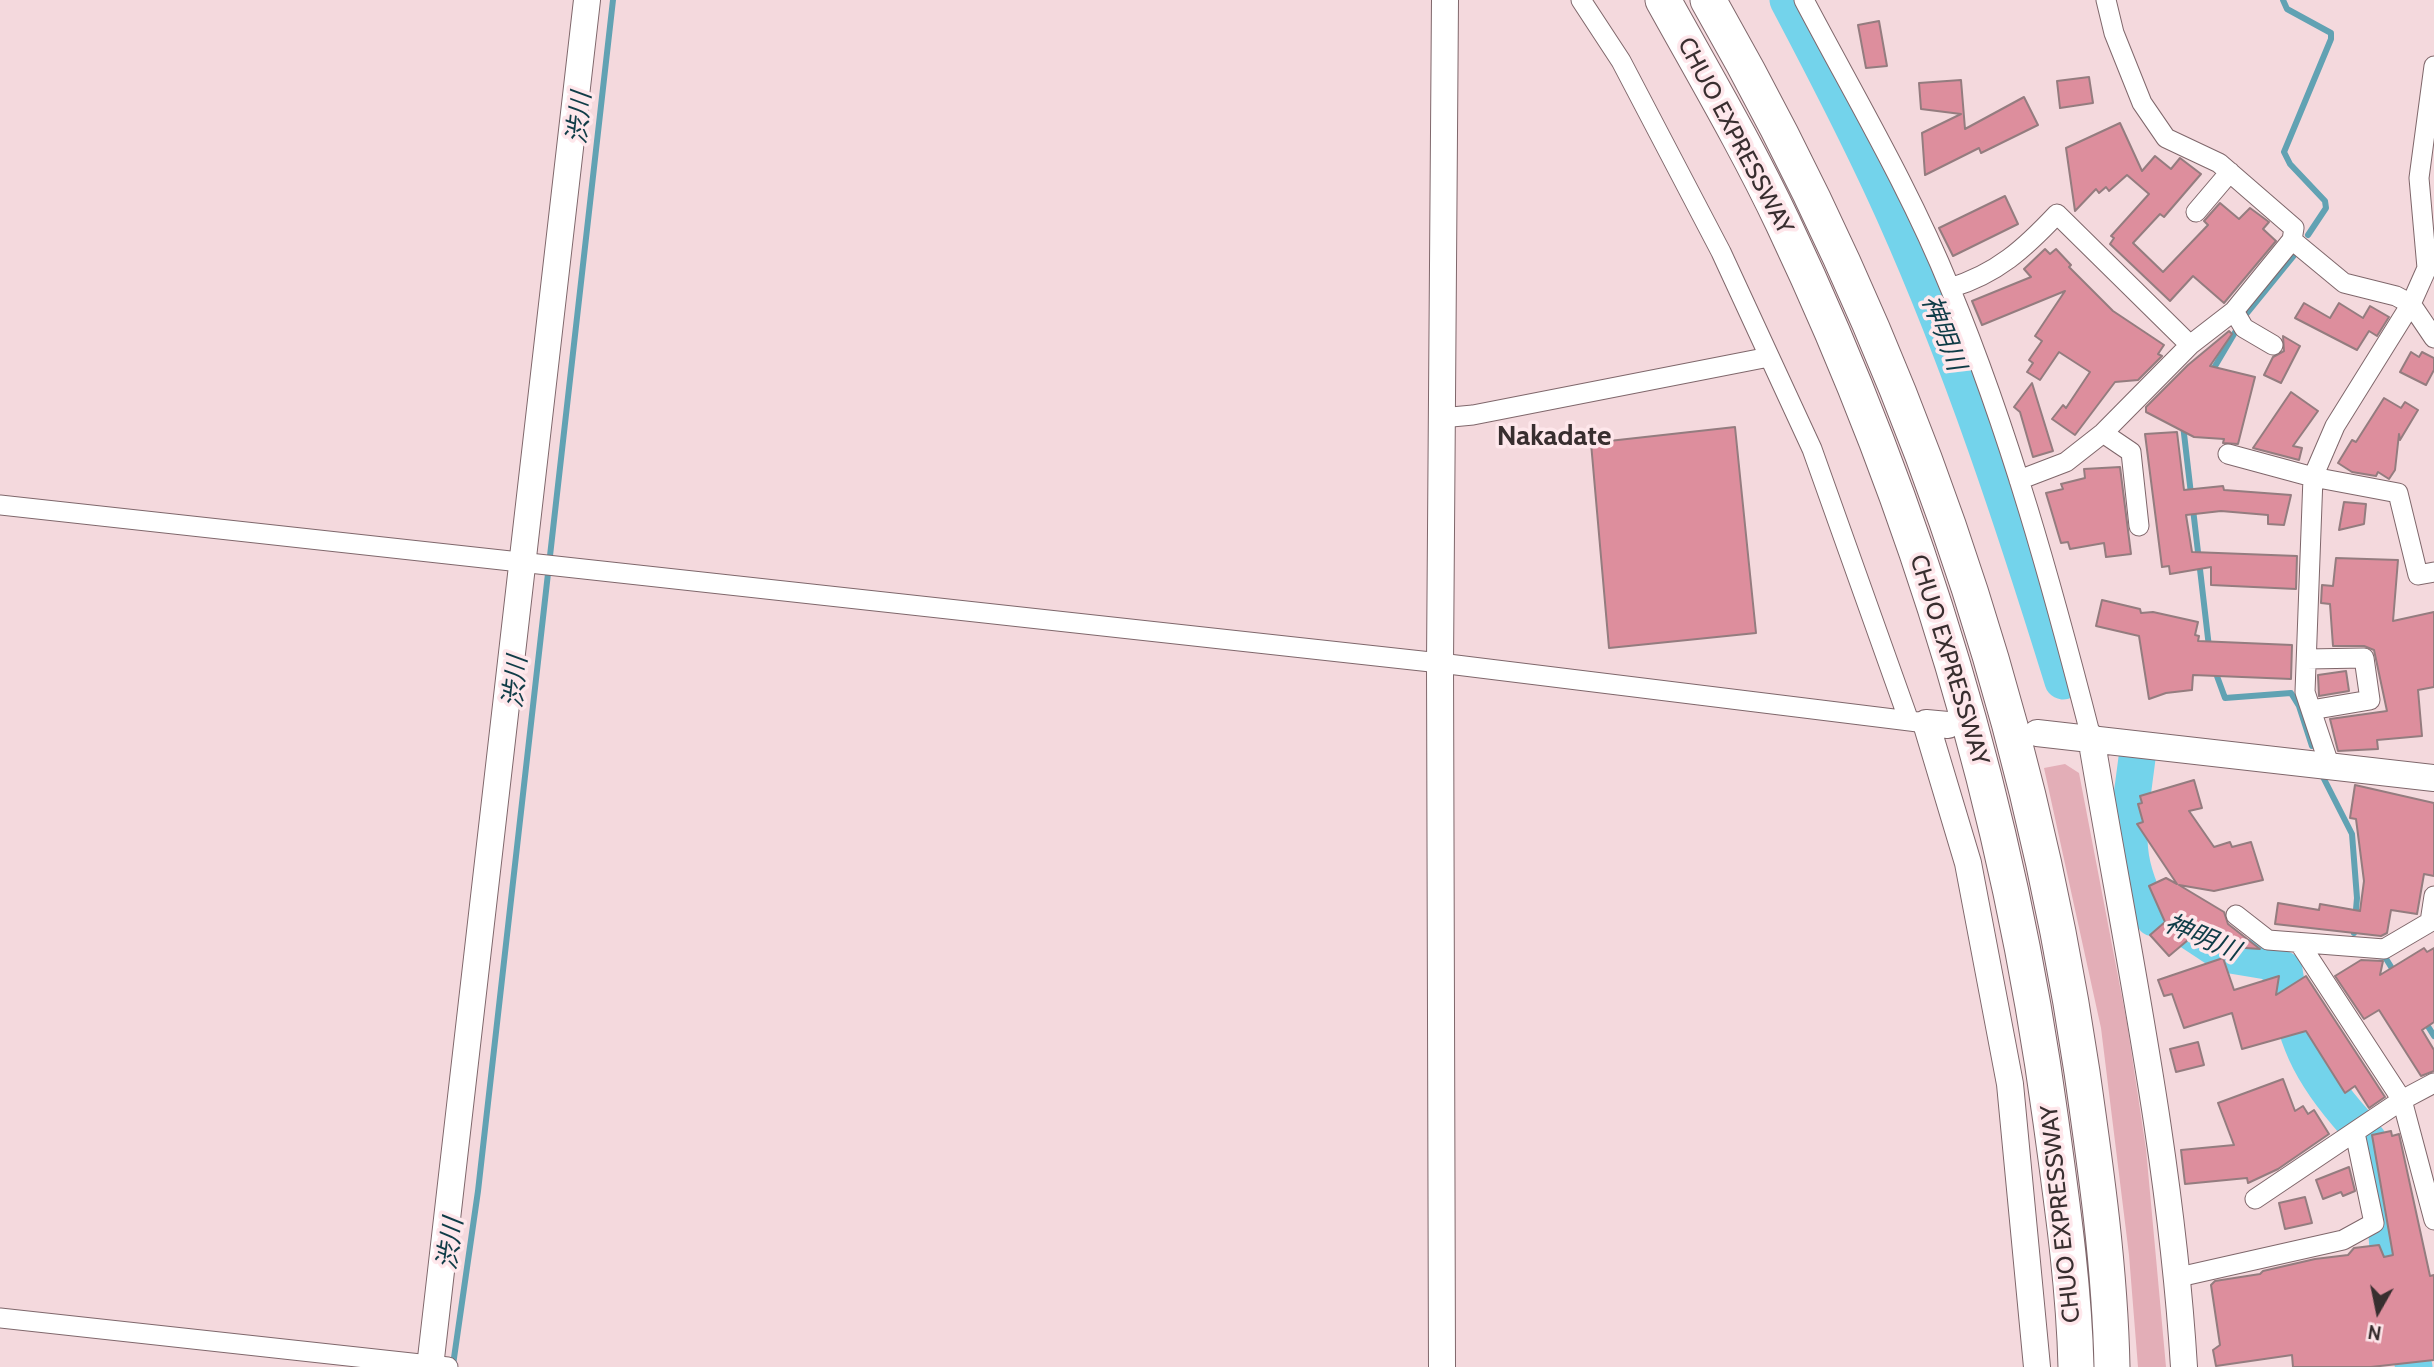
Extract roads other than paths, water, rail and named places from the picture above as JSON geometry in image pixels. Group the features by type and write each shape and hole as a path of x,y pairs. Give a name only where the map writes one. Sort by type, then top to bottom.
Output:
{"highway":[{"name":"CHUO EXPRESSWAY","path":"1663,0 1721,104 1793,246 1895,488 1940,619 1978,754 2009,879 2039,1032 2060,1184 2076,1367"},
{"name":"CHUO EXPRESSWAY","path":"1708,0 1757,86 1818,206 1877,335 1933,478 1979,611 2017,746 2048,881 2074,1020 2097,1172 2112,1367"}],"street":[{"path":"0,1318 437,1366 529,564 587,0"},
{"path":"1442,1367 1440,663 1445,0"},
{"path":"1581,0 1621,61 1721,252 1812,449 1928,723 1968,863 2010,1084 2038,1367"},
{"path":"1804,0 1918,217 1950,288 2019,480 2051,583 2091,737 2120,910 2149,1057 2179,1277 2184,1367"},
{"path":"2019,480 2066,462 2103,433 2190,345 2234,311 2292,240 2294,228 2219,163 2166,138 2142,103 2114,33 2106,0"},
{"path":"2330,767 2305,692 2313,477 2335,426 2412,304 2427,268 2419,177 2434,66"},
{"path":"2196,212 2230,172"},
{"path":"1950,288 1994,271 2021,253 2057,214 2190,345"},
{"path":"2292,240 2344,283 2396,296 2412,304 2434,338"},
{"path":"2234,311 2244,328 2273,345"},
{"path":"1441,418 1473,415 1769,357"},
{"path":"2103,433 2131,452 2139,526"},
{"path":"2228,454 2313,477 2398,493 2418,575 2434,572"},
{"path":"0,505 1440,663 1928,723"},
{"path":"2307,659 2364,658 2370,700 2311,710"},
{"path":"2037,733 2091,737 2434,778"},
{"path":"2236,915 2268,940 2385,949 2432,926 2434,896"},
{"path":"2300,944 2402,1100 2434,1220"},
{"path":"2255,1199 2402,1100 2434,1083"},
{"path":"2179,1277 2343,1240 2374,1223 2356,1133"}],"waterway":[{"name":"渋川","path":"453,1365 478,1191 613,0"},
{"name":"神明川","path":"1788,0 1882,186 1919,270 2006,504 2063,681"},
{"path":"2283,0 2287,9 2331,33 2331,39 2284,152 2290,164 2325,201 2326,208 2308,235"},
{"path":"2247,313 2295,254"},
{"path":"2211,373 2237,329"},
{"path":"2183,425 2191,494"},
{"path":"2193,509 2209,647"},
{"path":"2214,668 2225,698 2291,693 2299,706 2312,746"},
{"name":"神明川","path":"2137,758 2129,840 2135,877 2154,918 2178,923 2225,954 2267,961 2284,970 2293,1015 2306,1052 2326,1087 2355,1123"},
{"path":"2323,777 2352,834 2357,898 2354,933"},
{"path":"2378,956 2385,957 2396,975"},
{"path":"2424,1020 2434,1036"},
{"name":"神明川","path":"2368,1140 2386,1223 2390,1273 2414,1367"}],"district":[{"name":"Nakadate","path":"1554,437"}]}
